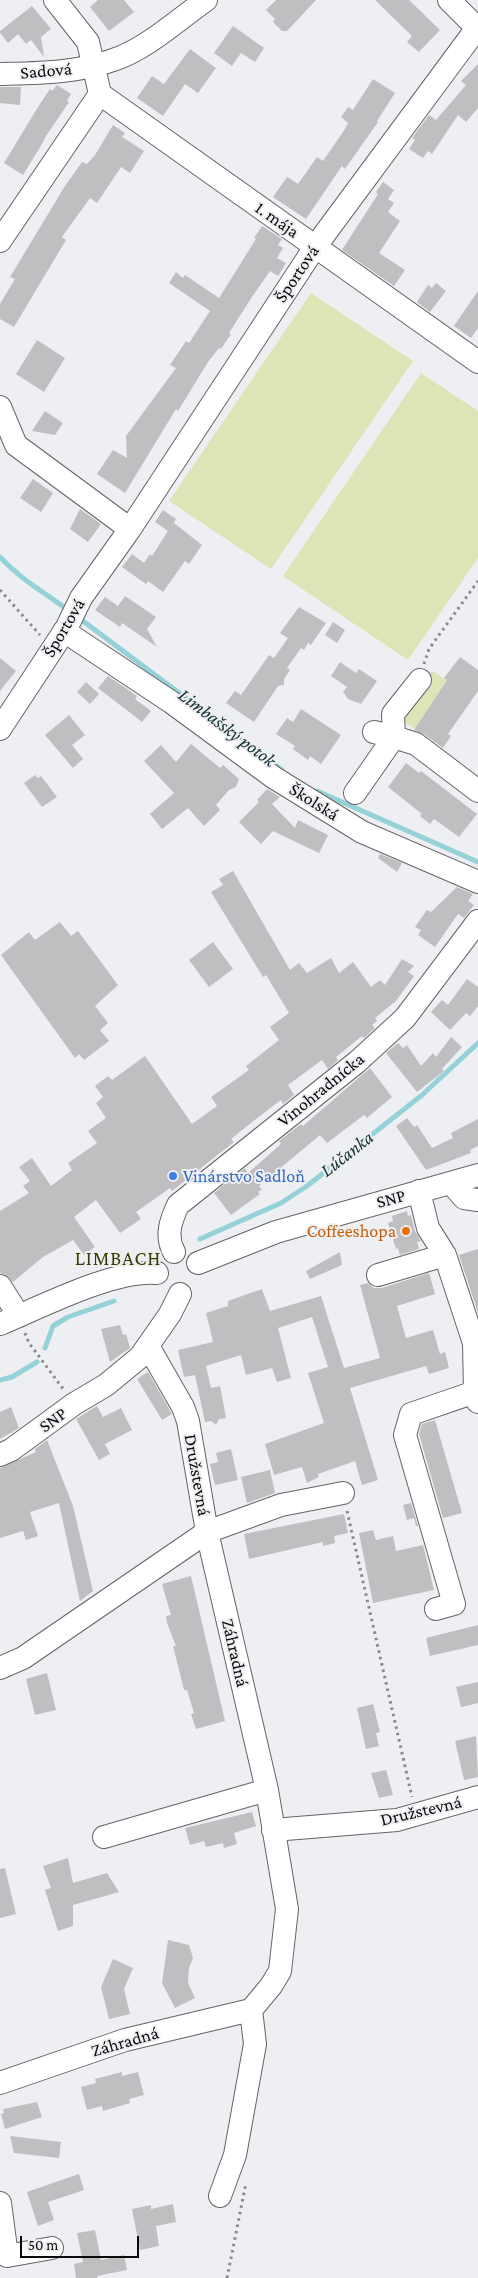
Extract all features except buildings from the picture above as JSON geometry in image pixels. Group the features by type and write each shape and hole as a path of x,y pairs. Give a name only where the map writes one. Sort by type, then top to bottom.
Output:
{"street":[{"path":"0,241 100,94 88,42 56,0"},
{"name":"Sadová","path":"0,74 44,72 93,66 115,60 136,49 206,0"},
{"path":"449,0 477,29"},
{"name":"Športová","path":"0,729 61,636 81,598 130,529 315,247 477,29"},
{"name":"1. mája","path":"100,94 478,362"},
{"path":"0,407 16,445 130,529"},
{"name":"Školská","path":"61,636 171,702 273,777 362,832 478,882"},
{"path":"420,680 392,714 384,735 416,744 478,791"},
{"name":"Školská","path":"355,794 384,735"},
{"name":"Vinohradnícka","path":"174,1252 170,1245 169,1231 178,1205 357,1062 405,1018 478,921"},
{"name":"SNP","path":"198,1263 248,1242 304,1223 478,1175"},
{"path":"451,1183 464,1198 478,1200"},
{"path":"419,1191 428,1228 445,1255 474,1343 476,1397 410,1414 405,1435 454,1604 436,1609"},
{"path":"174,1252 188,1253 198,1263 200,1270 197,1284 193,1289 180,1294 167,1291 162,1286 157,1273 162,1259 174,1252"},
{"path":"378,1275 445,1255"},
{"path":"0,1286 9,1320 96,1284 148,1272 157,1273"},
{"name":"SNP","path":"0,1455 11,1450 74,1404 106,1384 140,1357 170,1314 180,1294"},
{"name":"Družstevná","path":"148,1346 183,1407 188,1421 207,1532 281,1505 343,1493"},
{"path":"0,1668 23,1658 207,1532"},
{"name":"Záhradná","path":"0,2083 125,2040 251,2010 271,1986 280,1971 288,1909 267,1790 207,1532"},
{"path":"104,1838 267,1790"},
{"name":"Družstevná","path":"273,1830 397,1820 478,1797"},
{"path":"220,2196 235,2155 255,2044 251,2010"},
{"path":"0,2202 7,2256 52,2248"}],"path":[{"path":"420,680 429,649 478,581"},
{"path":"0,590 61,636"},
{"path":"9,1320 29,1343 74,1404"},
{"path":"343,1493 416,1816"}],"green space":[{"path":"311,293 413,361 271,569 169,501"},
{"path":"421,373 478,411 478,558 408,660 283,576"},
{"path":"432,671 447,680 415,729 404,722 401,713"}],"waterway":[{"name":"Limbašský potok","path":"0,557 24,579 68,610"},
{"name":"Limbašský potok","path":"79,618 282,770"},
{"name":"Limbašský potok","path":"317,791 478,862"},
{"name":"Lúčanka","path":"200,1239 281,1203 307,1186 422,1095 478,1043"},
{"name":"Lúčanka","path":"45,1348 53,1326 68,1317 114,1301"},
{"name":"Lúčanka","path":"0,1380 12,1377 37,1362"}],"place":[{"name":"Vinárstvo Sadloň","path":"173,1176"},
{"name":"Coffeeshopa","path":"406,1231"}],"district":[{"name":"LIMBACH","path":"118,1259"}]}
